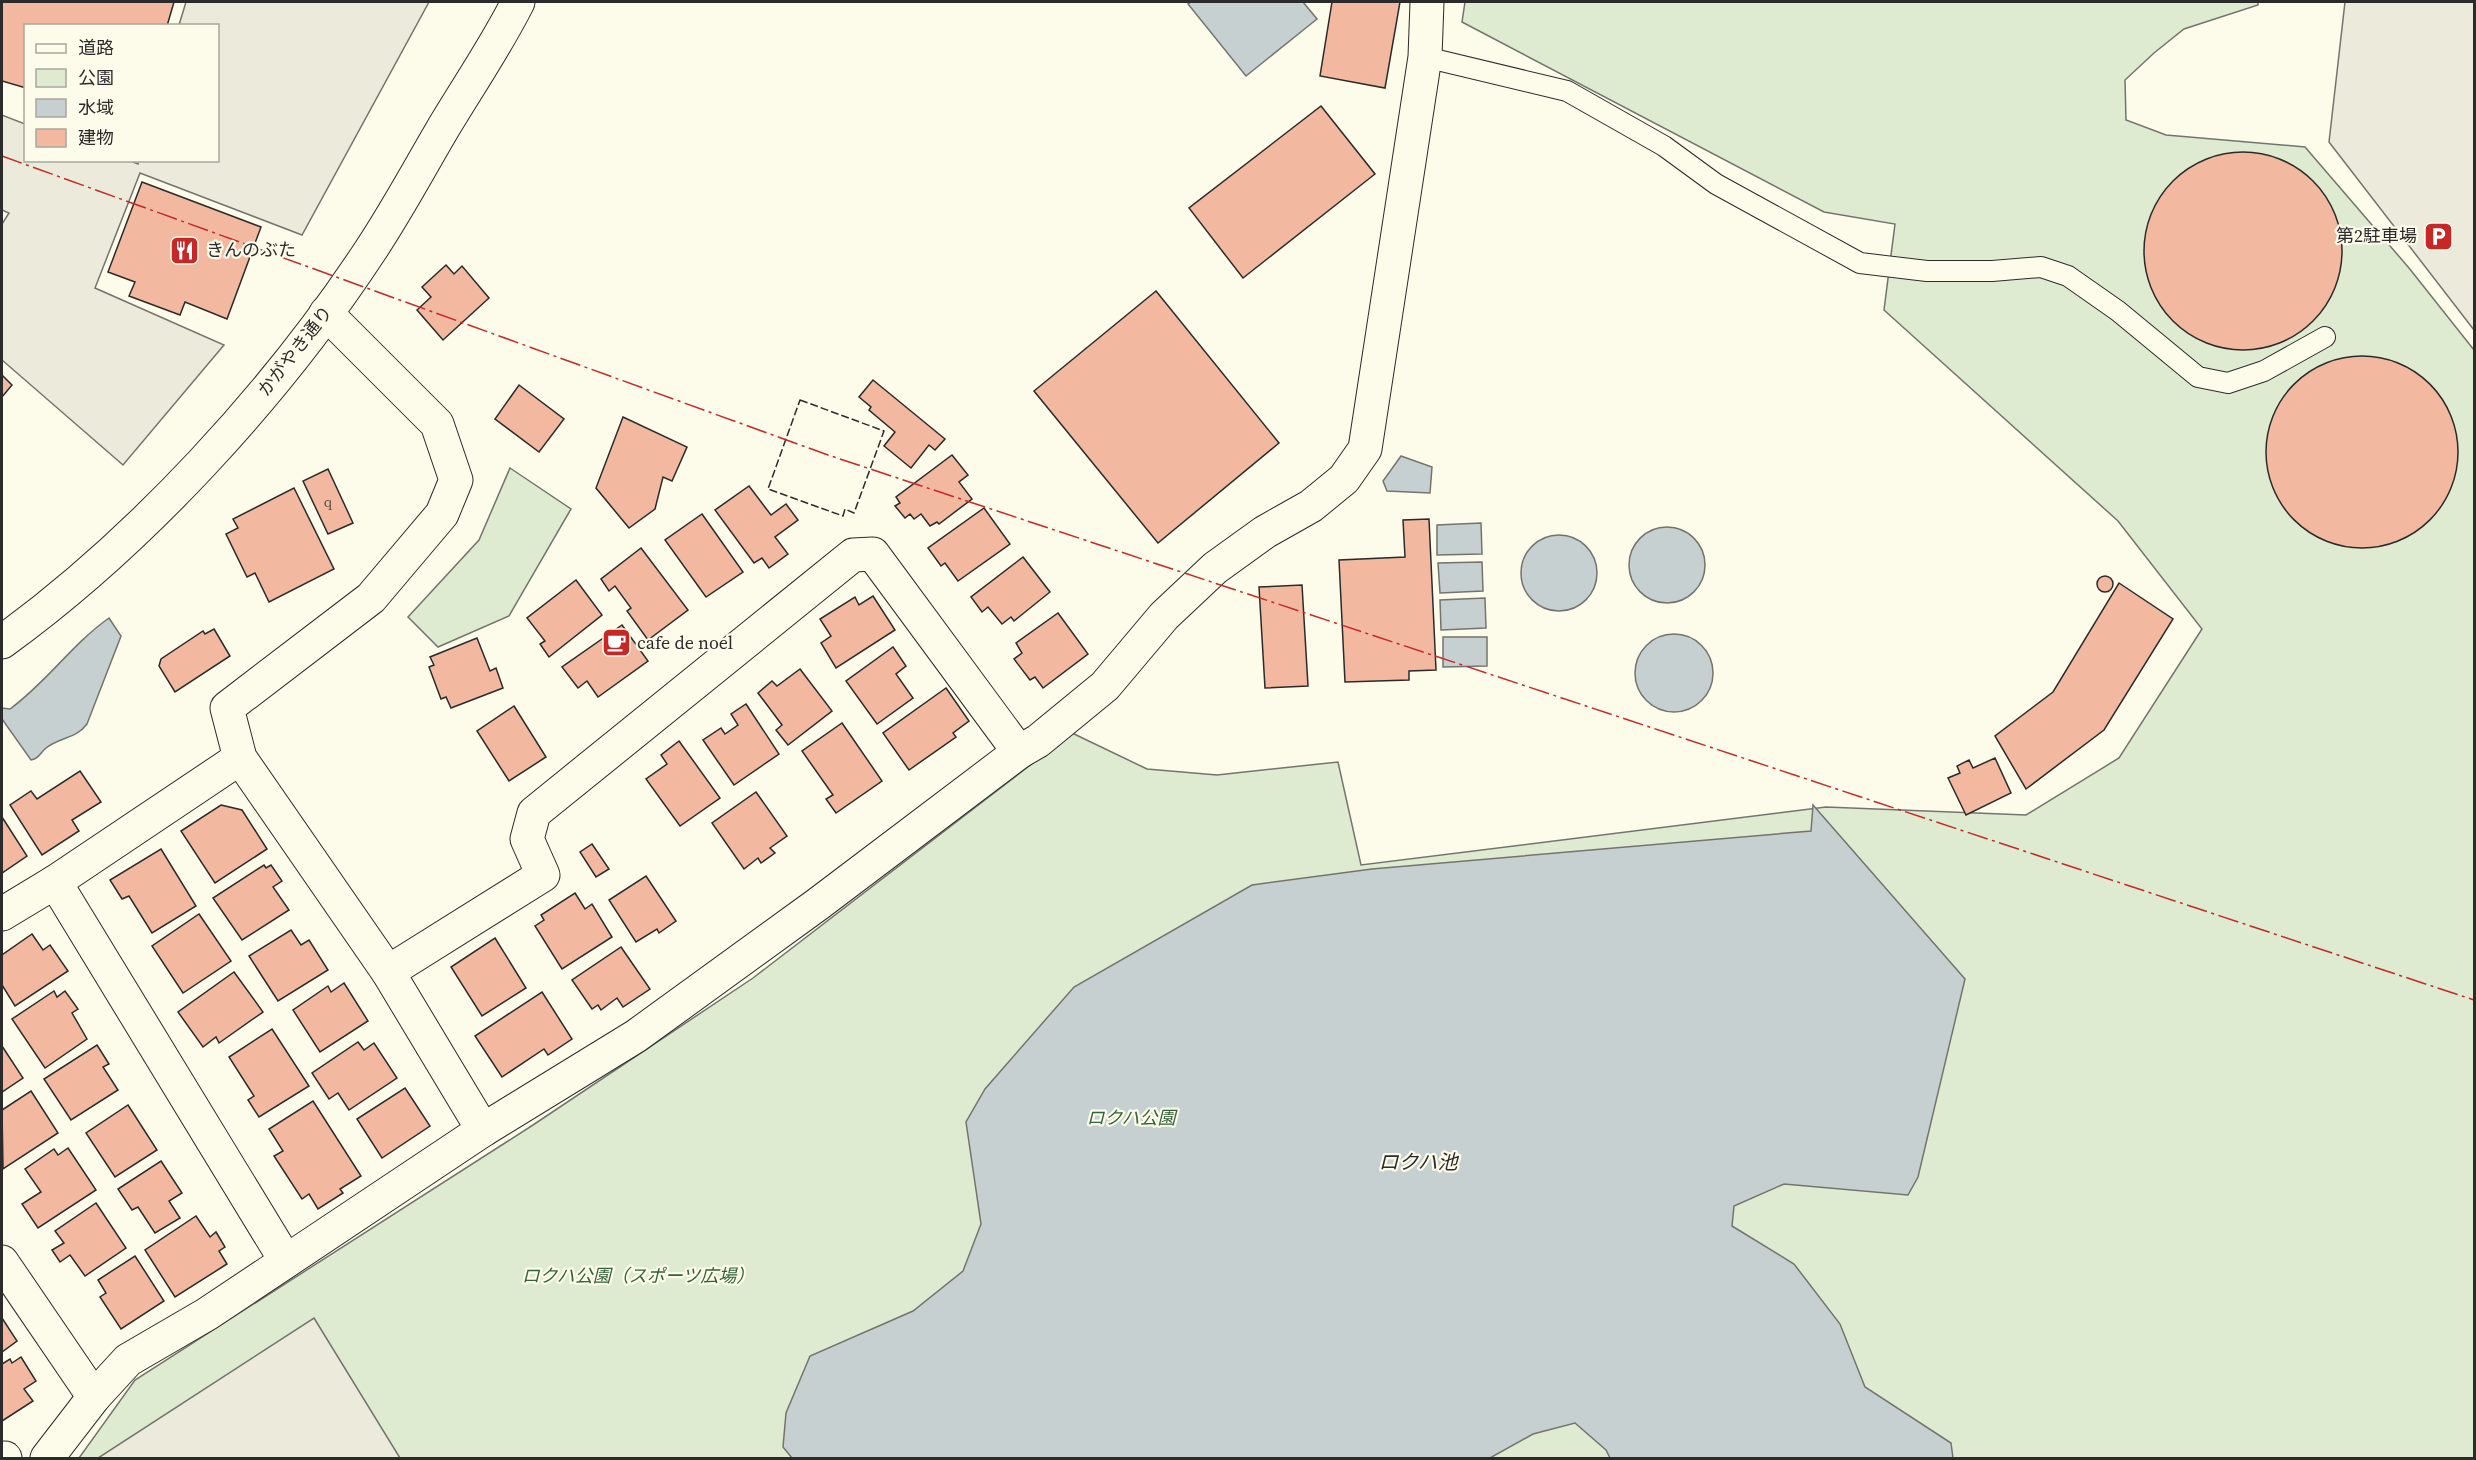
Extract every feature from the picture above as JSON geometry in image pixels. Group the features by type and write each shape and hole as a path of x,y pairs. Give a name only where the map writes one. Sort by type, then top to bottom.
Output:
{"street":[{"name":"かがやき通り","path":"2,642 60,597 120,544 226,436 286,367 370,251 518,2"},
{"path":"47,1458 94,1396 128,1360 207,1314 483,1130 636,1036 818,904 1019,752 1038,741 1105,686 1164,616 1215,568 1265,532 1311,506 1344,479 1365,449 1425,57 1427,2"},
{"path":"326,313 438,424 456,480 442,514 371,598 227,708 240,758 388,972 483,1130"},
{"path":"388,972 543,875 527,839 534,813 853,555 873,554 1019,752"},
{"path":"2,914 240,758"},
{"path":"54,882 286,1261"},
{"path":"2,1262 94,1396"}],"lane":[{"path":"1425,57 1567,91 1664,146 1716,184 1860,263 1926,271 1992,271 2040,267 2068,276 2118,311 2198,377 2228,383 2264,371 2325,337"}],"green space":[{"name":"ロクハ公園","path":"1465,2 2258,2 2258,5 2184,29 2154,53 2125,80 2126,120 2166,135 2305,147 2409,268 2474,350 2474,1458 79,1458 135,1380 533,1125 753,978 1072,733 1147,769 1217,775 1338,762 1361,865 1826,807 2026,815 2119,758 2202,629 2118,521 1884,310 1895,224 1824,212 1462,22"},
{"path":"510,468 571,509 509,616 438,647 408,617 479,540"}],"shaded area":[{"path":"186,2 429,2 302,235 140,173 95,288 224,345 123,465 2,360 2,224 9,213 2,210 2,115 24,124 24,162 133,162 138,164 138,162 219,162 219,24 179,24"},
{"name":"第2駐車場","path":"2345,2 2474,2 2474,330 2329,142"},
{"path":"314,1318 400,1458 98,1458"}],"water":[{"path":"1191,2 1303,2 1317,19 1246,76 1188,4"},
{"path":"1401,456 1432,467 1430,493 1387,491 1383,481"},
{"path":"1481,523 1482,554 1437,555 1437,525"},
{"path":"1667,527 1682,530 1694,538 1702,550 1705,565 1702,580 1694,592 1682,600 1667,603 1652,600 1640,592 1632,580 1629,565 1632,550 1640,538 1652,530"},
{"path":"1552,535 1566,535 1580,541 1591,552 1597,566 1594,588 1586,600 1566,611 1552,611 1538,605 1527,594 1521,580 1521,566 1527,552 1538,541"},
{"path":"1482,562 1483,591 1440,593 1438,563"},
{"path":"1485,598 1486,628 1441,630 1440,600"},
{"path":"109,618 121,636 87,724 78,733 51,744 38,757 31,760 2,719 2,708 10,709 36,687 83,639"},
{"path":"1674,634 1689,637 1701,646 1710,658 1713,673 1710,688 1701,700 1689,709 1674,712 1659,709 1647,700 1638,688 1635,673 1638,658 1647,646 1659,637"},
{"path":"1443,637 1487,637 1487,666 1443,667"},
{"name":"ロクハ池","path":"1813,805 1965,979 1918,1177 1908,1195 1784,1184 1734,1206 1732,1226 1794,1264 1840,1324 1865,1387 1951,1443 1953,1458 1610,1458 1606,1450 1575,1423 1533,1434 1490,1458 792,1458 783,1447 786,1413 810,1356 913,1311 963,1271 981,1224 966,1122 985,1089 1074,987 1252,885 1372,869 1811,831"}],"building":[{"path":"2,2 174,2 168,24 24,24 24,87 2,81"},
{"path":"1332,2 1400,2 1385,88 1320,76"},
{"path":"1321,106 1375,174 1243,278 1189,208"},
{"path":"2233,152 2253,152 2290,163 2320,188 2335,213 2342,241 2338,280 2331,298 2306,328 2290,339 2272,346 2253,350 2233,350 2196,339 2166,314 2155,298 2148,280 2144,261 2144,241 2155,204 2180,174 2196,163 2214,156"},
{"name":"きんのぶた","path":"142,182 261,227 227,319 185,302 180,315 129,296 135,282 108,272"},
{"path":"446,265 454,274 462,266 489,298 443,340 417,310 431,297 422,287"},
{"path":"1156,291 1279,443 1158,543 1034,391"},
{"path":"2353,356 2371,356 2399,363 2430,384 2451,415 2458,452 2451,489 2430,520 2399,541 2371,548 2353,548 2317,537 2288,513 2277,497 2270,480 2266,461 2266,443 2277,407 2301,378 2317,367 2334,360"},
{"path":"2,375 12,385 2,397"},
{"path":"873,380 945,439 935,450 929,445 911,468 884,446 895,432 869,410 871,407 859,397"},
{"path":"519,385 564,419 539,452 495,419"},
{"path":"623,417 687,447 672,481 663,477 655,509 629,528 596,488"},
{"path":"952,455 968,475 959,482 972,499 939,524 937,522 930,526 921,514 914,519 910,514 905,518 895,506 900,503 896,497"},
{"path":"328,469 353,523 328,534 303,481"},
{"path":"749,486 771,515 786,504 798,520 775,537 788,554 769,568 762,558 754,563 715,510"},
{"path":"294,488 334,569 269,602 255,573 247,577 226,534 238,528 233,519"},
{"path":"984,508 1010,544 958,581 945,563 941,566 928,548"},
{"path":"702,514 743,572 706,597 665,540"},
{"path":"1429,519 1436,670 1409,671 1409,680 1345,682 1339,560 1405,557 1403,520"},
{"path":"641,548 688,610 648,640 627,611 631,608 615,586 609,591 601,579"},
{"path":"1023,557 1050,592 1014,621 1011,617 1002,624 988,607 982,612 971,597"},
{"path":"2102,576 2108,576 2113,584 2111,590 2102,592 2097,587 2097,581"},
{"path":"576,580 602,615 549,657 540,644 545,641 527,618"},
{"path":"2119,583 2173,619 2104,730 2026,789 1995,736 2053,692"},
{"path":"1302,585 1308,686 1265,688 1259,587"},
{"path":"873,596 895,630 836,668 821,643 831,636 820,619 855,597 859,605"},
{"path":"1058,613 1088,654 1043,688 1035,677 1030,680 1014,659 1022,653 1016,643"},
{"name":"cafe de noel","path":"622,625 648,661 598,697 587,681 578,688 562,667"},
{"path":"214,629 230,656 175,692 159,666 161,659 203,631 205,634"},
{"path":"477,638 490,671 496,668 503,688 451,708 446,697 441,699 429,667 434,665 430,657"},
{"path":"893,647 906,666 896,674 913,698 877,724 846,681"},
{"path":"800,669 832,711 788,745 776,730 782,725 758,693 772,681 777,686"},
{"path":"946,688 969,721 953,733 956,737 909,770 883,733"},
{"path":"746,704 779,754 734,785 703,740 721,728 725,734 738,725 731,714"},
{"path":"514,706 546,757 509,781 477,731"},
{"path":"842,723 882,781 836,813 826,799 833,795 802,751"},
{"path":"679,741 720,798 680,826 646,779 667,764 661,755"},
{"path":"1995,758 2011,793 1966,815 1948,778 1960,773 1957,766 1969,760 1973,768"},
{"path":"80,771 101,802 72,820 79,831 42,855 10,805 31,791 37,799"},
{"path":"756,792 787,836 770,848 775,853 761,863 758,858 744,869 712,823"},
{"path":"221,805 242,810 267,849 215,883 181,831"},
{"path":"2,817 27,856 2,873"},
{"path":"592,844 609,869 596,877 580,852"},
{"path":"161,849 196,906 152,933 129,896 122,899 110,880"},
{"path":"264,865 266,868 271,865 282,881 273,887 289,910 242,940 213,898"},
{"path":"646,876 676,921 659,933 657,929 636,942 609,900"},
{"path":"575,893 585,909 592,904 612,937 562,969 535,926 544,920 541,915"},
{"path":"199,914 231,961 183,993 152,946"},
{"path":"291,930 301,945 309,940 328,970 278,1001 249,956"},
{"path":"32,934 43,950 50,945 68,971 15,1006 2,985 2,955"},
{"path":"495,938 526,988 482,1016 451,967"},
{"path":"621,947 650,989 623,1007 617,998 601,1010 598,1005 592,1009 572,980"},
{"path":"234,972 263,1012 219,1043 216,1037 203,1047 178,1012"},
{"path":"344,983 368,1021 320,1052 293,1010 328,986 331,992"},
{"path":"54,991 57,997 65,991 78,1009 72,1013 87,1039 45,1068 12,1019"},
{"path":"542,992 572,1039 548,1055 544,1049 502,1077 475,1036"},
{"path":"272,1029 309,1086 259,1117 248,1100 254,1096 229,1057"},
{"path":"358,1042 364,1050 374,1043 397,1078 349,1110 338,1093 329,1099 312,1073"},
{"path":"97,1045 109,1064 103,1067 118,1090 71,1120 44,1079"},
{"path":"2,1046 23,1078 2,1092"},
{"path":"405,1088 430,1126 382,1158 357,1119"},
{"path":"31,1091 58,1133 3,1169 2,1110"},
{"path":"313,1101 361,1176 340,1189 343,1193 318,1209 309,1194 302,1199 274,1156 283,1151 269,1129"},
{"path":"128,1105 157,1150 115,1177 86,1133"},
{"path":"68,1148 96,1190 38,1228 22,1204 41,1192 25,1169 54,1149 58,1155"},
{"path":"161,1161 182,1193 169,1201 180,1218 155,1233 138,1207 132,1210 118,1189"},
{"path":"96,1203 126,1248 85,1276 70,1255 60,1262 52,1250 64,1243 55,1231"},
{"path":"196,1216 210,1237 216,1232 225,1247 219,1251 227,1264 175,1297 145,1250"},
{"path":"135,1256 164,1301 121,1329 100,1297 106,1293 98,1280"},
{"path":"2,1318 17,1341 2,1352"},
{"path":"21,1357 36,1381 24,1389 33,1401 2,1421 2,1364 10,1359 12,1363"}],"fence":[{"path":"800,400 884,431 854,513 845,509 843,516 768,489 800,400"}],"power":[{"path":"2,156 828,455 2474,1000"}],"place":[{"name":"第2駐車場","path":"2438,236"},
{"name":"きんのぶた","path":"185,250"},
{"name":"cafe de noel","path":"616,643"}],"park label":[{"name":"ロクハ公園（スポーツ広場）","path":"638,1276"}]}
